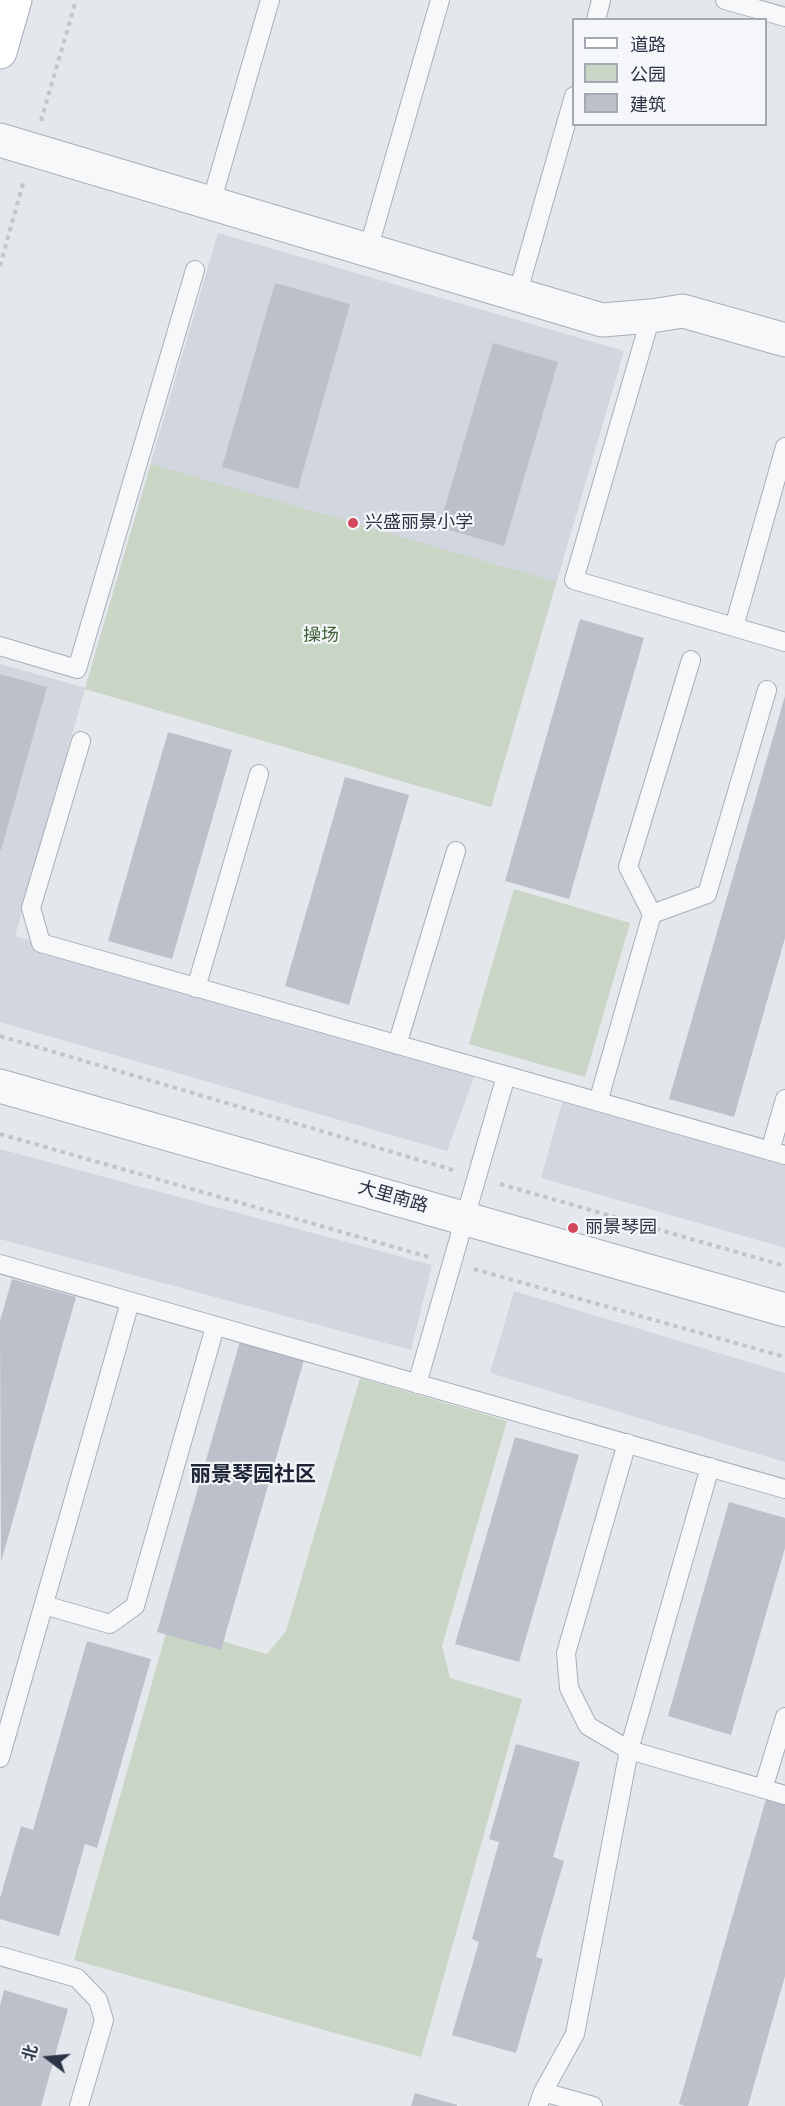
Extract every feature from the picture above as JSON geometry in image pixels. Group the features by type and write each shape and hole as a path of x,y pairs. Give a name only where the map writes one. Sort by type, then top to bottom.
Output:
{"main road":[{"path":"0,52 15,0"}],"street":[{"path":"0,140 602,320 651,316 683,310 785,340"},
{"name":"大里南路","path":"0,1086 785,1310"}],"lane":[{"path":"211,203 270,0"},
{"path":"368,250 440,0"},
{"path":"596,18 601,0"},
{"path":"725,0 777,10"},
{"path":"517,295 572,100"},
{"path":"0,646 77,669 195,270"},
{"path":"651,316 574,580 785,642"},
{"path":"734,627 785,447"},
{"path":"598,1102 652,914 628,867 691,660"},
{"path":"652,914 707,894 767,690"},
{"path":"81,741 31,908 41,943 777,1153 785,1100"},
{"path":"196,988 259,774"},
{"path":"397,1045 456,851"},
{"path":"417,1384 506,1076"},
{"path":"0,1264 785,1489"},
{"path":"0,1758 130,1302"},
{"path":"44,1605 111,1624 135,1606 215,1327"},
{"path":"627,1443 566,1653 569,1688 588,1726 629,1750 785,1795"},
{"path":"592,2106 540,2099 575,2034 629,1750 710,1467"},
{"path":"763,1789 785,1717"},
{"path":"0,1956 76,1978 98,2000 104,2020 79,2106"}],"path":[{"path":"0,1036 785,1266"},
{"path":"0,1134 785,1357"}],"shaded area":[{"name":"兴盛丽景小学","path":"218,233 624,351 491,807 85,689 15,936 476,1072 447,1151 0,1022 0,664 85,688"},
{"path":"565,1092 785,1154 785,1248 541,1178"},
{"path":"0,1149 432,1265 411,1350 0,1239"},
{"path":"514,1291 785,1373 785,1462 490,1373"}],"green space":[{"name":"操场","path":"151,464 556,582 491,807 85,689"},
{"path":"514,889 630,923 585,1077 469,1044"},
{"path":"360,1378 507,1421 442,1646 450,1678 522,1699 421,2057 74,1960 168,1626 267,1654 286,1631"}],"building":[{"path":"275,283 350,304 298,489 222,467"},
{"path":"493,343 558,362 504,546 439,527"},
{"path":"580,619 644,638 569,899 505,881"},
{"path":"0,674 47,687 1,850 0,849"},
{"path":"785,696 785,938 734,1117 669,1099"},
{"path":"168,732 232,750 172,959 108,941"},
{"path":"345,777 409,795 349,1005 285,986"},
{"path":"12,1279 76,1297 1,1562 0,1321"},
{"path":"240,1341 304,1360 221,1650 157,1632"},
{"path":"515,1437 579,1455 519,1662 455,1644"},
{"path":"729,1502 785,1518 785,1548 731,1735 668,1716"},
{"path":"87,1641 151,1659 97,1848 85,1844 59,1936 0,1919 0,1898 21,1826 33,1830"},
{"path":"516,1744 580,1762 553,1857 564,1861 536,1957 543,1959 516,2053 452,2035 479,1942 472,1939 499,1842 489,1839"},
{"path":"770,1785 785,1790 785,1976 748,2106 685,2106 679,2104"},
{"path":"4,1990 68,2009 41,2106 0,2106 0,2006"},
{"path":"415,2093 457,2105 457,2106 411,2106"}],"place":[{"name":"兴盛丽景小学","path":"353,523"},
{"name":"丽景琴园","path":"573,1228"}],"district":[{"name":"丽景琴园社区","path":"253,1475"}]}
